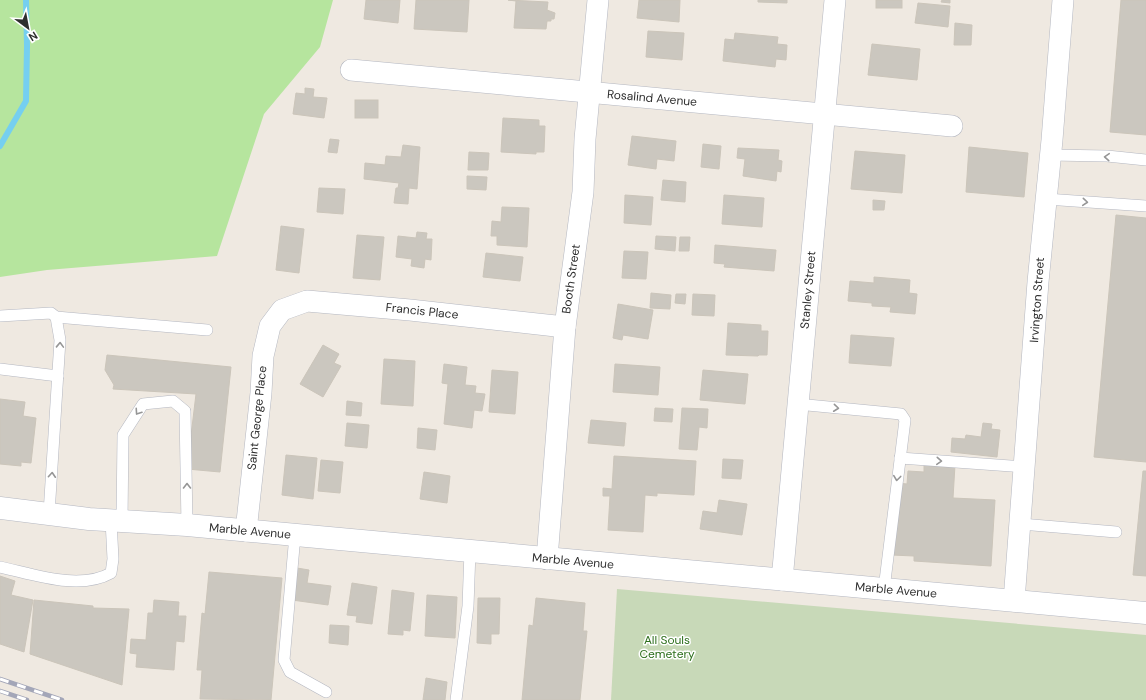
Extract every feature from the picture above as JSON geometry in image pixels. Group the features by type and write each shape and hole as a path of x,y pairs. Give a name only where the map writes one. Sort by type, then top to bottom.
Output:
{"street":[{"name":"Booth Street","path":"547,559 565,327 583,192 589,92 598,0"},
{"name":"Stanley Street","path":"782,580 835,0"},
{"name":"Irvington Street","path":"1014,601 1021,524 1038,282 1062,0"},
{"name":"Rosalind Avenue","path":"351,70 952,126"},
{"name":"Francis Place","path":"282,310 307,301 410,310 565,327"},
{"name":"Saint George Place","path":"246,531 263,356 270,326 282,310"},
{"name":"Marble Avenue","path":"0,508 116,521 187,525 1146,613"}],"lane":[{"path":"1050,155 1107,156 1146,160"},
{"path":"1046,199 1146,206"},
{"path":"0,316 51,313 56,317 207,330"},
{"path":"50,514 60,340 56,317"},
{"path":"0,368 58,376"},
{"path":"0,567 85,582 104,577 110,573 113,559 123,435 143,404 173,401 186,412 187,525"},
{"path":"797,404 901,414 905,420 884,589"},
{"path":"900,458 1025,467"},
{"path":"1021,524 1116,532"},
{"path":"295,535 284,660 290,672 326,692"},
{"path":"456,700 468,606 470,551"}],"green space":[{"path":"0,0 333,0 320,47 264,114 217,256 47,270 0,277"},
{"name":"All Souls Cemetery","path":"617,589 1146,635 1146,700 611,700"}],"building":[{"path":"366,0 400,0 398,23 364,19"},
{"path":"416,0 469,0 467,32 414,29"},
{"path":"508,0 548,2 547,10 555,13 554,19 547,21 546,29 514,28 516,1"},
{"path":"639,0 680,0 679,22 637,18"},
{"path":"758,0 787,0 787,3 758,2"},
{"path":"876,0 902,0 902,8 876,8"},
{"path":"942,0 950,0 950,3 941,2"},
{"path":"1121,0 1146,0 1146,135 1110,132"},
{"path":"918,3 950,6 948,27 915,23"},
{"path":"955,23 972,25 971,45 954,45"},
{"path":"648,31 684,33 682,60 646,57"},
{"path":"735,33 778,37 777,44 787,45 786,60 776,59 775,67 723,61 725,39 734,40"},
{"path":"872,44 920,49 917,80 868,75"},
{"path":"305,88 314,89 313,97 327,98 324,118 293,114 296,93 305,94"},
{"path":"355,100 378,100 378,118 355,118"},
{"path":"503,118 539,120 539,126 545,126 544,152 536,152 536,154 501,152"},
{"path":"632,136 676,141 674,161 657,159 656,169 628,165"},
{"path":"330,139 339,140 337,153 328,152"},
{"path":"703,144 721,146 719,169 701,167"},
{"path":"403,145 420,147 417,189 409,188 408,204 394,203 396,188 398,188 399,183 364,179 365,163 385,165 386,156 401,157"},
{"path":"969,147 1028,153 1024,197 966,192"},
{"path":"738,148 779,150 778,160 782,161 781,172 777,171 776,181 743,176 745,159 737,158"},
{"path":"855,151 905,155 902,193 851,189"},
{"path":"469,152 489,153 488,170 468,170"},
{"path":"467,176 487,177 486,190 467,189"},
{"path":"663,180 686,182 685,202 661,200"},
{"path":"319,188 345,189 343,214 317,212"},
{"path":"625,195 653,197 651,225 624,223"},
{"path":"724,195 764,198 762,227 722,224"},
{"path":"873,200 885,201 884,210 873,210"},
{"path":"502,207 529,208 527,247 497,245 497,236 491,236 492,221 501,222"},
{"path":"1116,215 1146,218 1146,462 1094,457"},
{"path":"281,226 304,229 299,273 276,270"},
{"path":"417,232 427,233 426,239 432,239 431,260 425,259 424,268 411,266 412,259 396,257 398,236 416,238"},
{"path":"357,235 384,237 380,280 353,278"},
{"path":"656,236 676,237 675,251 655,249"},
{"path":"680,237 690,237 689,251 679,251"},
{"path":"715,245 776,250 774,271 724,267 725,264 714,263"},
{"path":"624,251 648,252 646,279 622,278"},
{"path":"486,253 523,257 520,281 483,277"},
{"path":"874,277 910,280 909,293 917,294 915,314 890,312 891,307 872,306 872,303 848,301 850,281 874,283"},
{"path":"651,293 671,295 670,309 650,308"},
{"path":"676,294 686,294 685,304 675,303"},
{"path":"693,294 715,295 714,316 692,315"},
{"path":"618,304 653,310 648,339 623,335 622,340 613,338"},
{"path":"728,323 761,325 761,331 768,331 767,355 726,355"},
{"path":"851,335 894,338 891,366 849,363"},
{"path":"323,345 339,354 334,363 341,366 323,397 300,384"},
{"path":"107,355 231,367 220,472 187,469 196,394 113,389 114,385 105,370"},
{"path":"384,359 415,361 413,406 381,404"},
{"path":"444,364 467,367 465,385 476,386 475,393 485,394 482,411 474,410 472,428 444,424 448,384 442,383"},
{"path":"615,364 660,367 658,395 613,392"},
{"path":"492,370 518,372 515,414 489,412"},
{"path":"703,370 748,374 745,404 700,400"},
{"path":"0,399 25,402 23,416 36,418 31,463 21,462 21,466 0,464"},
{"path":"347,401 362,403 361,416 346,415"},
{"path":"655,408 673,409 672,422 654,421"},
{"path":"682,408 708,409 707,428 699,427 697,450 679,449"},
{"path":"591,420 626,423 624,446 588,443"},
{"path":"347,423 369,425 367,448 345,446"},
{"path":"983,423 992,424 991,429 1000,430 997,457 951,452 952,438 965,439 966,435 981,437"},
{"path":"418,428 437,430 435,450 417,448"},
{"path":"286,455 317,458 313,499 282,495"},
{"path":"614,456 696,461 694,495 657,493 657,496 645,495 643,532 608,530 610,496 603,496 603,488 612,489"},
{"path":"723,459 743,460 741,479 722,478"},
{"path":"321,460 343,462 340,493 318,491"},
{"path":"938,464 955,465 953,498 995,500 991,566 914,561 914,556 892,555 897,483 907,484 908,471 924,472 924,465 938,466"},
{"path":"1143,471 1146,471 1146,576 1133,575"},
{"path":"424,472 450,476 447,503 420,499"},
{"path":"719,500 747,504 742,535 700,529 703,511 717,513"},
{"path":"297,568 309,570 307,583 331,586 328,605 292,600"},
{"path":"209,572 282,578 271,700 200,699 202,670 197,670 202,613 205,614"},
{"path":"0,576 15,581 11,595 33,600 24,652 0,644"},
{"path":"352,583 377,587 372,624 356,622 357,616 347,615"},
{"path":"392,590 414,593 410,631 403,630 403,635 388,634"},
{"path":"427,595 457,597 455,638 425,636"},
{"path":"478,598 500,598 499,634 491,634 491,644 477,643"},
{"path":"536,598 585,603 583,631 587,631 580,700 522,700 529,625 533,626"},
{"path":"34,600 93,606 93,608 129,609 122,685 30,654"},
{"path":"154,600 179,602 178,616 186,616 184,642 176,641 174,670 136,667 137,654 130,653 131,639 146,640 148,613 153,613"},
{"path":"330,625 349,626 348,645 329,643"},
{"path":"426,678 447,682 445,700 423,700"}],"waterway":[{"path":"0,146 26,101 26,0"}],"railway":[{"path":"0,679 62,700"},
{"path":"0,691 27,700"}]}
